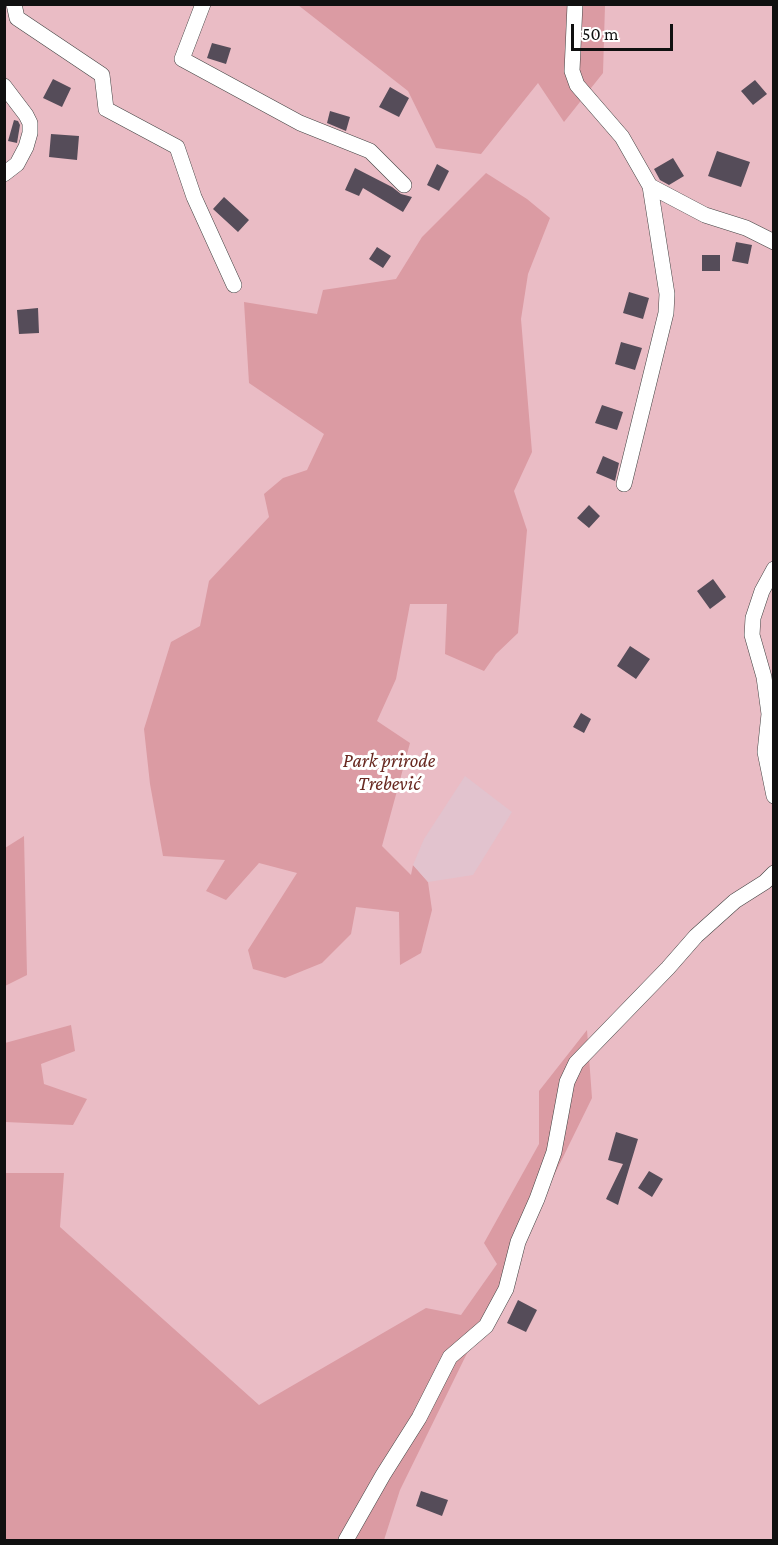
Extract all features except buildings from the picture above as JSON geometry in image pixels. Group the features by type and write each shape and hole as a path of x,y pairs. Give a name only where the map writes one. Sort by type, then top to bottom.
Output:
{"street":[{"path":"14,4 17,18 102,75 106,109 177,147 194,197 234,285"},
{"path":"203,4 182,59 300,123 370,151 404,185"},
{"path":"575,4 572,71 577,85 622,137 650,186 668,294 666,313 624,484"},
{"path":"4,86 30,123 26,147 17,164 4,174"},
{"path":"650,186 705,215 746,228 774,242"},
{"path":"774,569 762,591 753,618 752,635 764,678 768,705 765,752 774,796"},
{"path":"346,1540 419,1418 450,1357 486,1326 506,1289 518,1242 554,1152 567,1082 576,1063 696,936 735,901 765,882 774,873"}],"green space":[{"name":"Park prirode Trebević","path":"5,5 773,5 773,1540 5,1540"},
{"path":"298,5 605,5 603,73 564,122 538,83 481,154 436,148 408,91"},
{"path":"486,173 527,199 550,218 528,274 521,319 532,452 514,491 527,530 518,633 496,654 484,671 445,654 447,604 410,604 396,679 377,721 410,743 382,846 411,875 413,865 428,882 432,910 421,953 400,965 399,912 356,907 351,934 322,963 285,978 253,969 248,950 297,873 259,863 226,900 206,891 225,860 163,856 150,784 144,729 171,642 200,626 209,581 269,517 264,494 283,478 307,470 324,434 249,383 244,302 317,314 323,290 396,279 422,237"},
{"path":"24,836 27,975 5,986 5,848"},
{"path":"71,1025 75,1051 41,1064 44,1084 87,1099 73,1125 5,1122 5,1043"},
{"path":"587,1030 592,1098 400,1490 384,1540 5,1540 4,1173 64,1173 60,1227 259,1405 426,1308 461,1315 497,1264 484,1243 539,1144 539,1091"}],"shaded area":[{"path":"465,776 512,812 473,875 428,882 413,865 424,839"}]}
